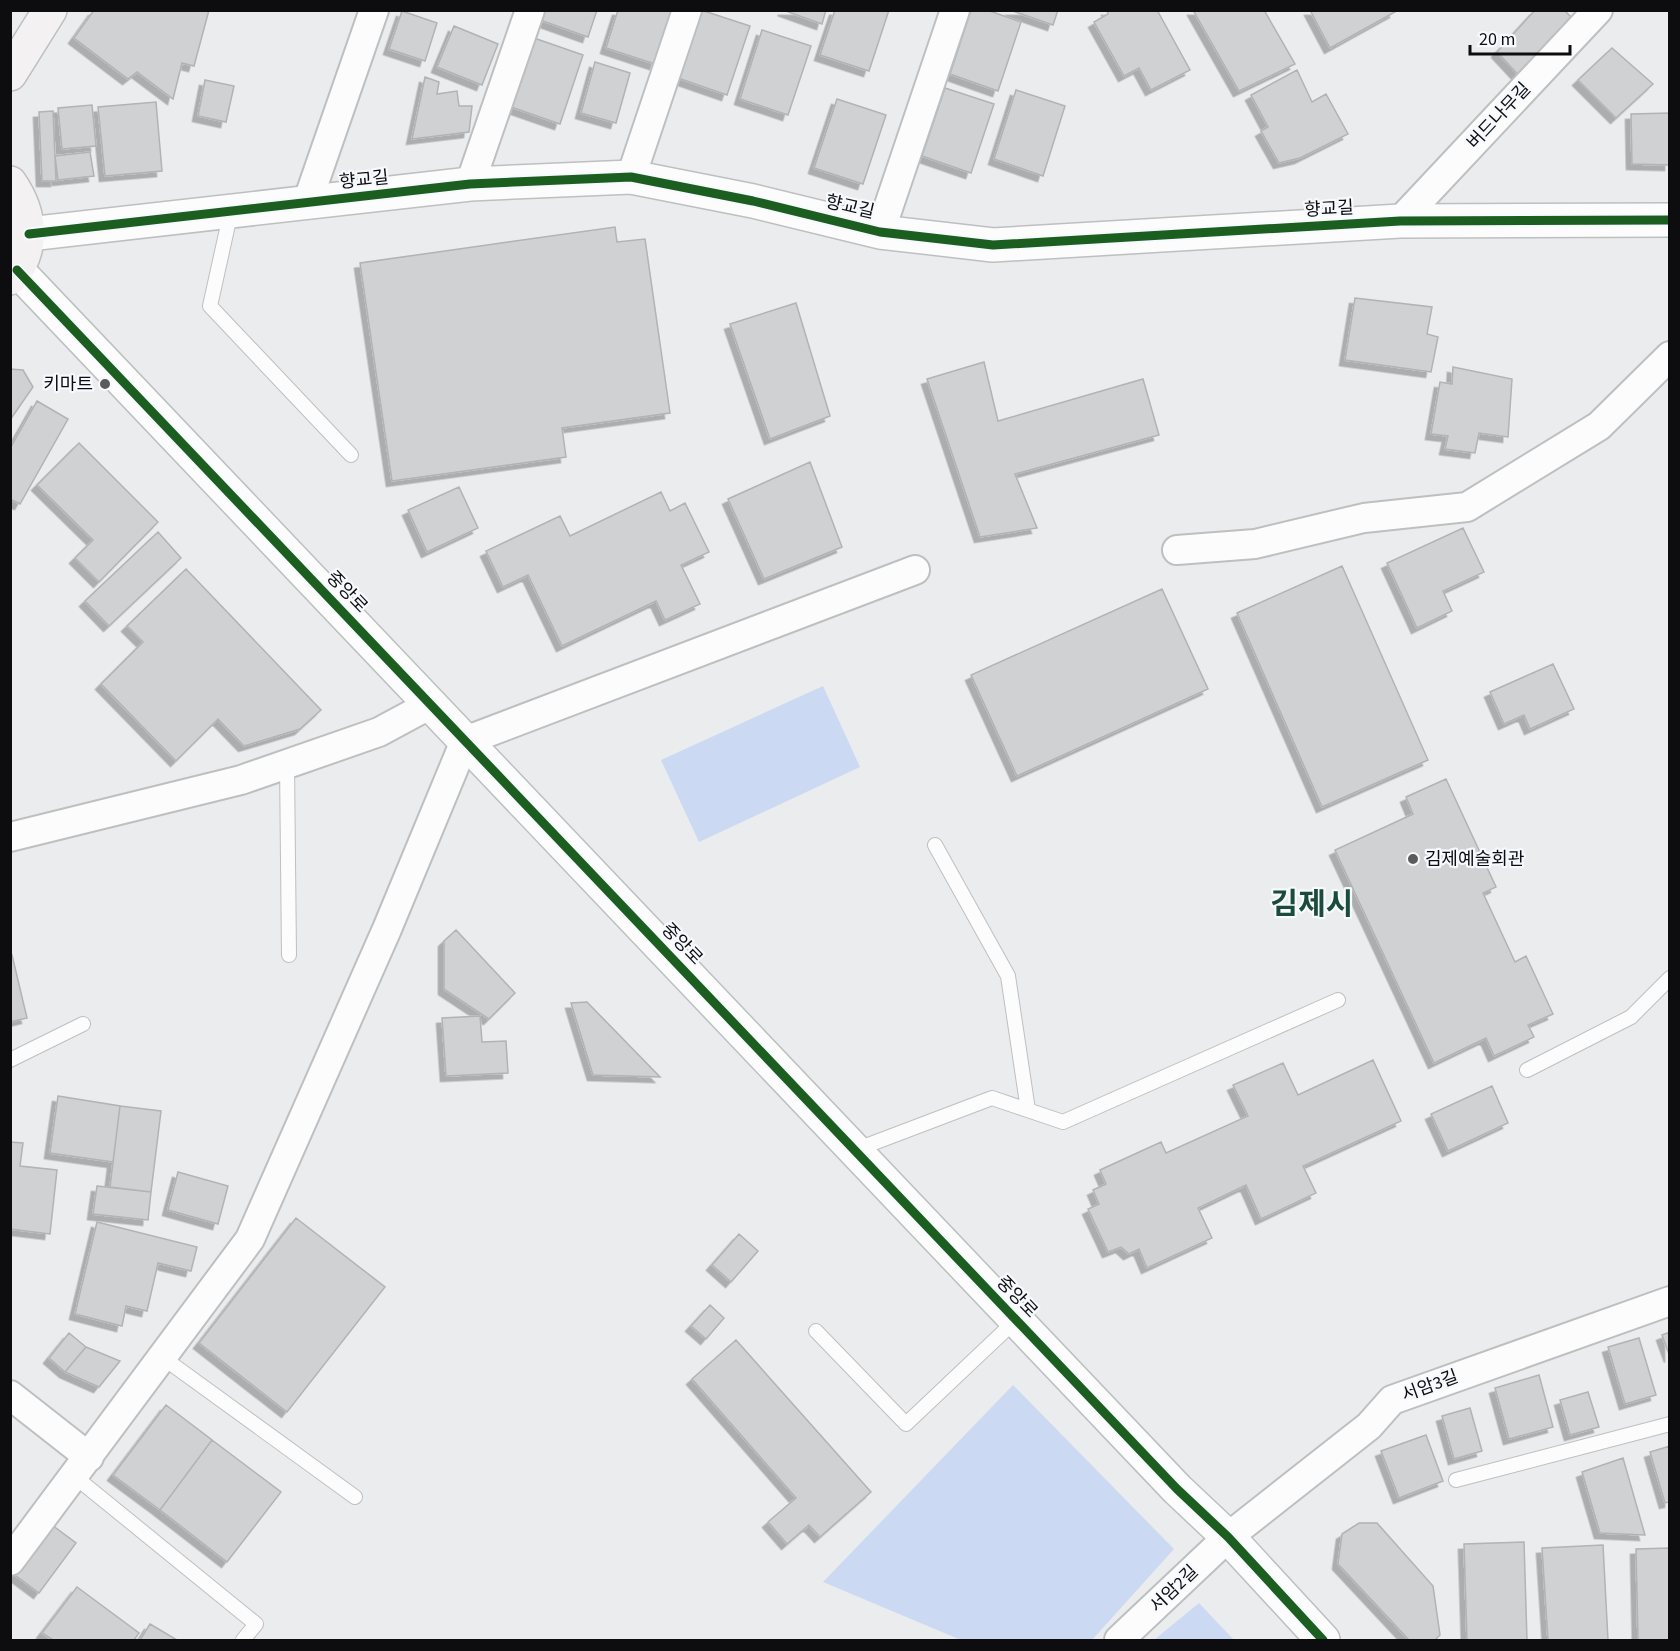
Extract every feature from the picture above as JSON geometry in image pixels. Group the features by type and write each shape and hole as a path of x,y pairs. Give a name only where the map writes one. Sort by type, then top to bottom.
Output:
{"main road":[{"path":"10,74 51,10"},
{"path":"10,183 20,197 26,215 28,234 25,253 14,274"}],"street":[{"name":"향교길","path":"307,203 374,10"},
{"path":"470,184 530,10"},
{"path":"631,177 687,10"},
{"name":"향교길","path":"880,232 955,10"},
{"name":"버드나무길","path":"1400,221 1598,10"},
{"name":"향교길","path":"28,234 470,184 631,177 753,201 880,232 993,245 1400,221 1670,220"},
{"name":"중앙로","path":"14,274 431,704 1177,1489 1228,1537 1323,1641"},
{"path":"1177,550 1255,544 1364,518 1467,507 1599,426 1670,356"},
{"path":"10,1561 250,1239 387,929 465,741 915,570"},
{"path":"10,837 241,780 379,732 431,704"},
{"name":"서암3길","path":"1228,1537 1369,1426 1392,1400 1670,1301"},
{"path":"10,1395 81,1466"},
{"name":"서암2길","path":"1119,1641 1228,1537"}],"lane":[{"path":"231,211 210,306 351,455"},
{"path":"287,765 289,955"},
{"path":"935,846 1008,976 1028,1110"},
{"path":"1527,1070 1631,1017 1670,978"},
{"path":"855,1150 992,1098 1063,1122 1338,1000"},
{"path":"10,1060 83,1024"},
{"path":"816,1331 906,1424 1016,1320"},
{"path":"162,1357 354,1497"},
{"path":"1456,1480 1670,1424"},
{"path":"81,1466 256,1624 243,1641"}],"shaded area":[{"path":"823,686 860,767 699,842 661,760"},
{"path":"1013,1385 1174,1549 1092,1640 961,1640 823,1582"},
{"path":"1199,1603 1234,1640 1154,1640"}],"building":[{"path":"94,10 209,10 194,66 182,63 173,99 137,72 128,79 74,38"},
{"path":"543,10 597,10 588,37 540,20"},
{"path":"618,10 672,10 655,64 606,48"},
{"path":"701,10 750,26 727,95 678,78"},
{"path":"783,10 826,10 822,24"},
{"path":"835,10 889,10 869,71 820,55"},
{"path":"971,10 987,10 1021,22 998,91 950,74"},
{"path":"1010,10 1058,10 1053,25"},
{"path":"1107,10 1157,10 1190,70 1151,90 1139,68 1124,76 1094,22 1108,14"},
{"path":"1193,10 1264,10 1295,64 1239,91"},
{"path":"1310,10 1394,10 1395,12 1330,48"},
{"path":"1535,10 1564,10 1577,23 1523,80 1497,52"},
{"path":"402,11 437,23 425,61 389,49"},
{"path":"454,26 498,44 482,85 437,67"},
{"path":"762,30 811,46 788,115 740,99"},
{"path":"534,38 583,55 560,124 511,107"},
{"path":"1612,48 1653,84 1616,118 1578,80"},
{"path":"595,62 630,73 616,123 581,113"},
{"path":"1297,70 1312,102 1326,94 1348,134 1300,158 1279,163 1261,131 1268,127 1251,95"},
{"path":"425,77 439,82 437,94 457,91 459,106 472,106 469,132 412,139"},
{"path":"205,80 234,86 226,122 198,116"},
{"path":"945,88 994,104 971,173 922,156"},
{"path":"1016,90 1065,106 1043,176 994,159"},
{"path":"837,99 886,115 863,184 814,168"},
{"path":"156,102 162,171 105,176 98,107"},
{"path":"92,105 96,146 62,149 58,108"},
{"path":"53,111 56,181 42,181 39,112"},
{"path":"1670,113 1670,165 1632,164 1631,114"},
{"path":"90,152 94,176 58,180 55,156"},
{"path":"615,227 617,242 645,239 670,413 562,428 566,457 392,481 360,263"},
{"path":"1355,298 1432,307 1427,334 1438,337 1431,372 1345,360"},
{"path":"796,303 830,416 770,439 730,324"},
{"path":"984,362 998,421 1143,379 1159,435 1015,474 1037,528 980,537 927,379"},
{"path":"1453,367 1512,379 1508,437 1479,433 1475,453 1445,449 1448,436 1431,434 1440,382 1452,384"},
{"path":"10,369 23,370 33,387 10,420"},
{"path":"37,401 68,419 20,504 10,499 10,444 12,445"},
{"path":"79,443 158,522 99,582 75,558 93,540 37,485"},
{"path":"810,462 842,547 764,579 728,499"},
{"path":"459,487 478,528 427,552 408,510"},
{"path":"661,492 670,511 685,503 709,552 681,565 700,604 665,620 656,601 562,646 528,575 503,587 486,551 560,516 570,536"},
{"path":"1463,528 1484,572 1443,591 1452,611 1417,628 1387,563"},
{"path":"158,532 181,558 109,626 85,601"},
{"path":"1342,566 1428,760 1322,807 1237,613"},
{"path":"186,569 321,710 300,729 244,746 218,719 176,761 101,684 143,642 127,626"},
{"path":"1162,589 1208,689 1017,776 971,675"},
{"path":"1553,664 1574,709 1530,729 1524,715 1504,724 1490,692"},
{"path":"1446,779 1496,887 1483,893 1515,962 1526,956 1553,1014 1528,1025 1534,1037 1494,1056 1486,1038 1434,1063 1335,850 1413,814 1406,797"},
{"path":"456,930 515,993 489,1019 444,989 444,941"},
{"path":"12,955 27,1018 10,1022 10,956"},
{"path":"587,1002 660,1077 593,1075 571,1003"},
{"path":"480,1016 482,1042 506,1041 508,1073 446,1076 442,1018"},
{"path":"1373,1060 1401,1121 1303,1166 1316,1193 1261,1219 1246,1185 1198,1208 1212,1238 1147,1268 1139,1249 1129,1254 1121,1247 1108,1252 1088,1209 1099,1204 1093,1190 1106,1184 1100,1170 1161,1142 1166,1153 1248,1116 1233,1085 1283,1063 1298,1095"},
{"path":"1492,1086 1508,1123 1448,1151 1431,1114"},
{"path":"58,1096 120,1106 113,1162 50,1153"},
{"path":"120,1106 161,1111 151,1192 110,1187"},
{"path":"10,1142 23,1143 20,1166 57,1170 50,1234 10,1229"},
{"path":"178,1172 228,1186 218,1224 168,1210"},
{"path":"97,1186 151,1192 148,1220 93,1214"},
{"path":"296,1218 385,1287 287,1412 199,1343"},
{"path":"97,1222 197,1247 191,1271 158,1263 147,1311 126,1306 122,1326 75,1314"},
{"path":"739,1234 758,1251 731,1282 712,1265"},
{"path":"710,1305 724,1318 706,1339 691,1326"},
{"path":"1670,1332 1670,1357 1662,1335"},
{"path":"69,1333 86,1347 65,1372 49,1358"},
{"path":"1639,1338 1656,1395 1625,1404 1608,1347"},
{"path":"736,1340 871,1492 820,1537 809,1525 787,1544 768,1522 796,1498 692,1379"},
{"path":"86,1347 120,1361 99,1387 65,1372"},
{"path":"1539,1375 1553,1427 1509,1439 1495,1388"},
{"path":"1588,1392 1599,1427 1570,1435 1560,1400"},
{"path":"166,1405 212,1440 160,1510 113,1475"},
{"path":"1470,1408 1482,1451 1454,1459 1442,1416"},
{"path":"1426,1435 1443,1481 1399,1498 1381,1451"},
{"path":"212,1440 281,1492 227,1562 160,1510"},
{"path":"1670,1446 1670,1502 1665,1503 1650,1452"},
{"path":"1623,1458 1645,1535 1600,1533 1582,1472"},
{"path":"1359,1523 1377,1523 1433,1586 1440,1635 1435,1640 1409,1640 1338,1564 1342,1534"},
{"path":"52,1525 76,1543 39,1593 15,1575"},
{"path":"1524,1542 1527,1640 1467,1640 1464,1544"},
{"path":"1603,1545 1608,1640 1548,1640 1542,1548"},
{"path":"1670,1548 1670,1640 1638,1640 1636,1549"},
{"path":"77,1587 139,1633 134,1640 53,1640 42,1633"},
{"path":"150,1624 177,1640 140,1640"}],"cycle path":[{"path":"29,234 470,184 631,177 753,201 880,232 993,245 1400,221 1670,220"},
{"path":"17,270 1177,1489 1228,1537 1323,1640"}],"place":[{"name":"키마트","path":"105,384"},
{"name":"김제예술회관","path":"1413,859"}],"district":[{"name":"김제시","path":"1312,904"}]}
